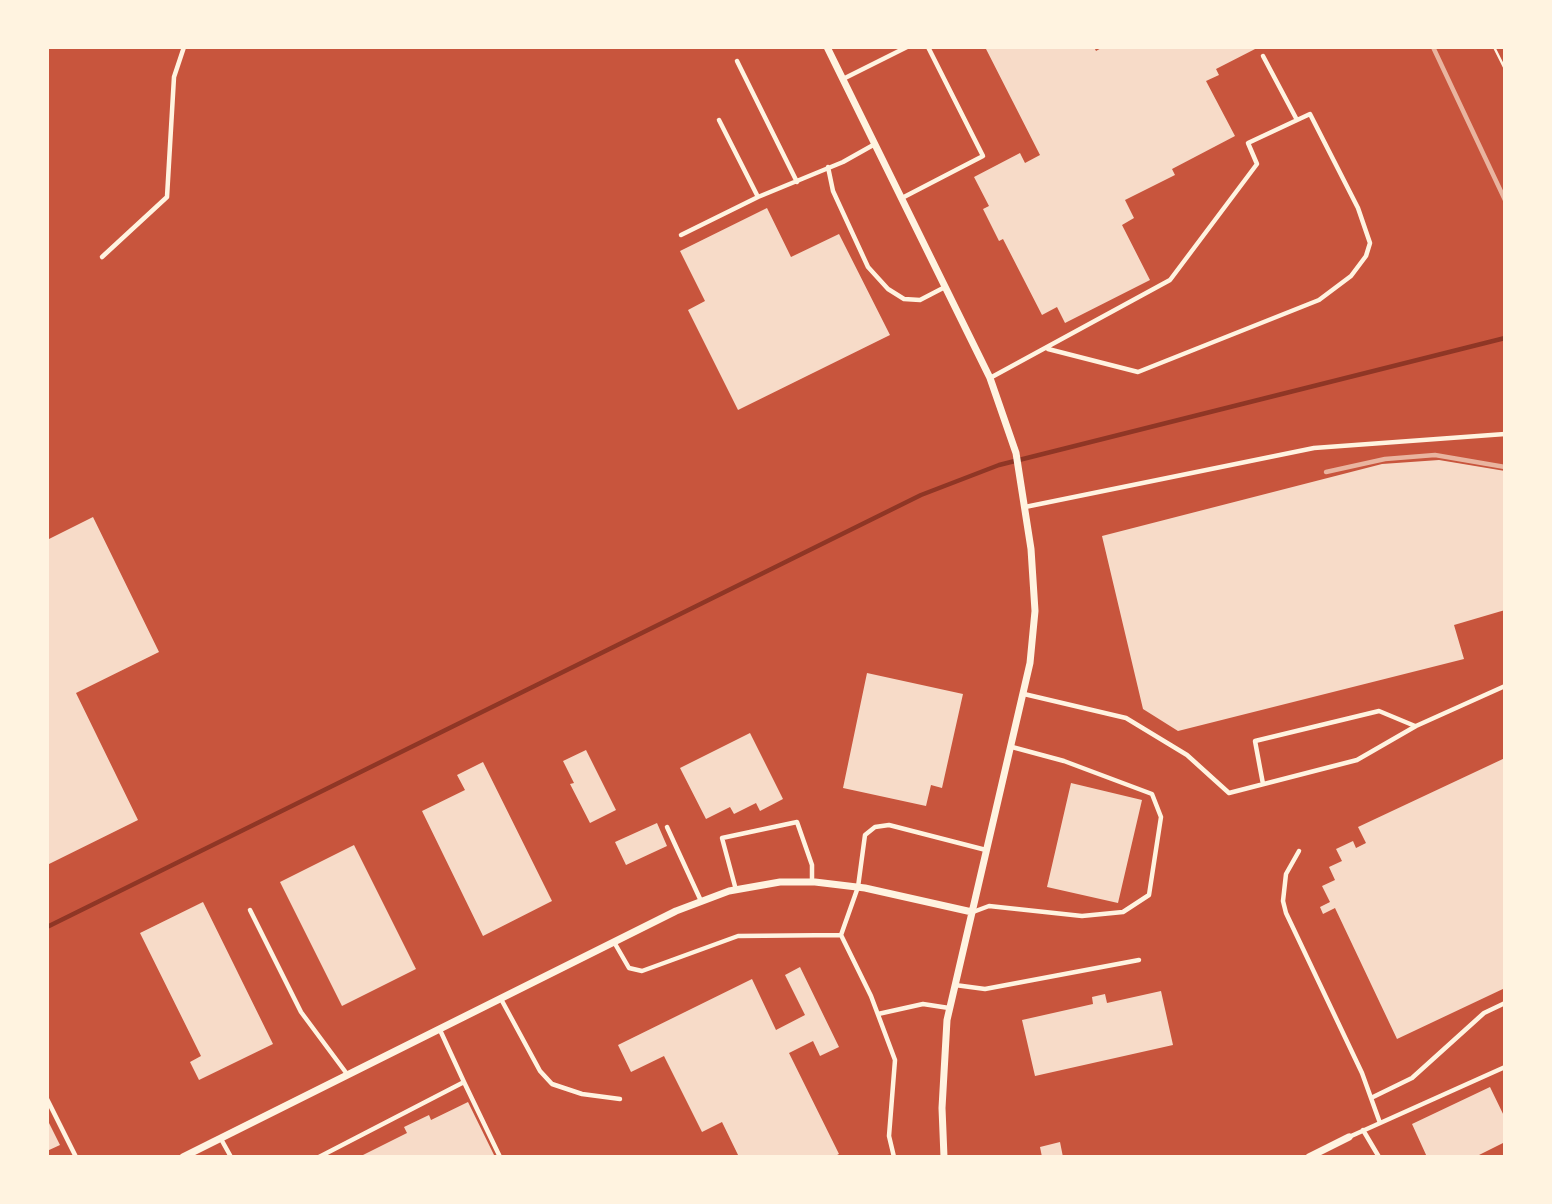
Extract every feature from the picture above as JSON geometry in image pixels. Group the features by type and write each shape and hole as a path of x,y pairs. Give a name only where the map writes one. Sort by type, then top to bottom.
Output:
{"street":[{"path":"827,47 990,378 1017,453 1031,549 1035,611 1024,694 949,1008 943,1059 944,1157"},
{"path":"183,1157 614,942 701,901 736,890 780,883 811,882 858,887 972,912"},
{"path":"1309,1157 1349,1137"}],"lane":[{"path":"102,257 167,197 174,77 184,47"},
{"path":"842,79 907,47"},
{"path":"901,198 983,156 928,47"},
{"path":"1263,56 1297,120"},
{"path":"737,61 797,183"},
{"path":"990,378 1048,349 1170,279 1257,164 1248,143 1310,114 1357,208 1370,243 1361,265 1338,288 1319,300 1138,372 1048,349"},
{"path":"719,120 758,197"},
{"path":"681,235 758,197 797,183 875,144"},
{"path":"828,167 833,191 868,267 888,289 904,299 920,300 946,287"},
{"path":"1025,507 1314,449 1505,434"},
{"path":"1024,694 1126,718 1187,755 1229,793 1357,760 1416,726 1505,686"},
{"path":"1263,784 1255,741 1379,711 1416,726"},
{"path":"972,912 989,906 1082,916 1122,912 1149,895 1161,817 1152,794 1064,761 1013,747"},
{"path":"736,890 722,838 797,822 812,865 811,882"},
{"path":"894,1157 889,1136 895,1060 878,1014 841,935 858,887 865,835 875,827 889,825 987,851"},
{"path":"667,827 701,901"},
{"path":"1300,851 1286,874 1283,901 1286,913 1380,1123"},
{"path":"250,910 301,1012 347,1074"},
{"path":"614,942 629,968 642,971 738,936 841,935"},
{"path":"954,984 985,989 1139,961"},
{"path":"500,999 540,1071 552,1084 582,1094 620,1100"},
{"path":"1371,1098 1412,1078 1484,1013 1505,1003"},
{"path":"878,1014 923,1004 949,1008"},
{"path":"440,1029 500,1157"},
{"path":"1349,1137 1505,1067"},
{"path":"319,1157 464,1082"},
{"path":"47,1099 76,1157"},
{"path":"1363,1130 1379,1157"},
{"path":"220,1138 231,1157"}],"path":[{"path":"1494,47 1505,69"}],"building":[{"path":"985,47 1094,47 1096,51 1103,47 1259,47 1216,69 1219,75 1206,81 1235,136 1172,169 1175,175 1125,200 1134,218 1122,225 1150,280 1065,323 1057,307 1042,315 1003,239 999,241 983,209 989,206 974,177 1020,153 1025,163 1040,155"},
{"path":"767,208 791,257 839,234 890,335 738,410 688,310 705,301 680,251"},
{"path":"1439,460 1505,471 1505,610 1454,625 1464,659 1178,731 1143,709 1102,536 1382,464"},
{"path":"93,517 159,652 76,693 138,820 47,865 47,540"},
{"path":"867,673 963,694 942,788 931,785 926,806 843,788"},
{"path":"750,733 783,799 760,811 756,803 734,814 730,807 706,819 680,768"},
{"path":"586,750 616,810 590,823 570,784 574,783 563,761"},
{"path":"1505,758 1505,988 1397,1039 1335,908 1323,914 1320,907 1330,902 1322,886 1335,880 1329,867 1342,861 1336,849 1353,841 1356,848 1366,843 1358,827"},
{"path":"483,762 552,901 483,936 422,811 465,790 457,775"},
{"path":"1071,783 1142,800 1118,903 1047,887"},
{"path":"657,823 667,846 626,865 615,842"},
{"path":"354,845 416,969 342,1006 280,882"},
{"path":"203,902 273,1044 199,1080 190,1062 201,1056 140,933"},
{"path":"800,967 839,1047 820,1056 813,1041 789,1053 839,1154 833,1157 739,1157 722,1122 702,1132 664,1056 631,1072 618,1045 752,979 776,1030 805,1015 785,975"},
{"path":"1161,991 1173,1045 1035,1076 1022,1020 1093,1004 1092,997 1105,994 1107,1003"},
{"path":"1490,1087 1505,1118 1505,1142 1475,1157 1427,1157 1412,1124"},
{"path":"468,1102 495,1157 359,1157 407,1133 404,1127 429,1115 431,1120"},
{"path":"47,1119 60,1145 47,1151"},
{"path":"1060,1142 1063,1157 1042,1157 1040,1147"}],"waterway":[{"path":"47,927 921,495 999,465 1505,338"}],"railway":[{"path":"1433,47 1505,200"},
{"path":"1326,472 1385,459 1435,455 1505,467"}]}
